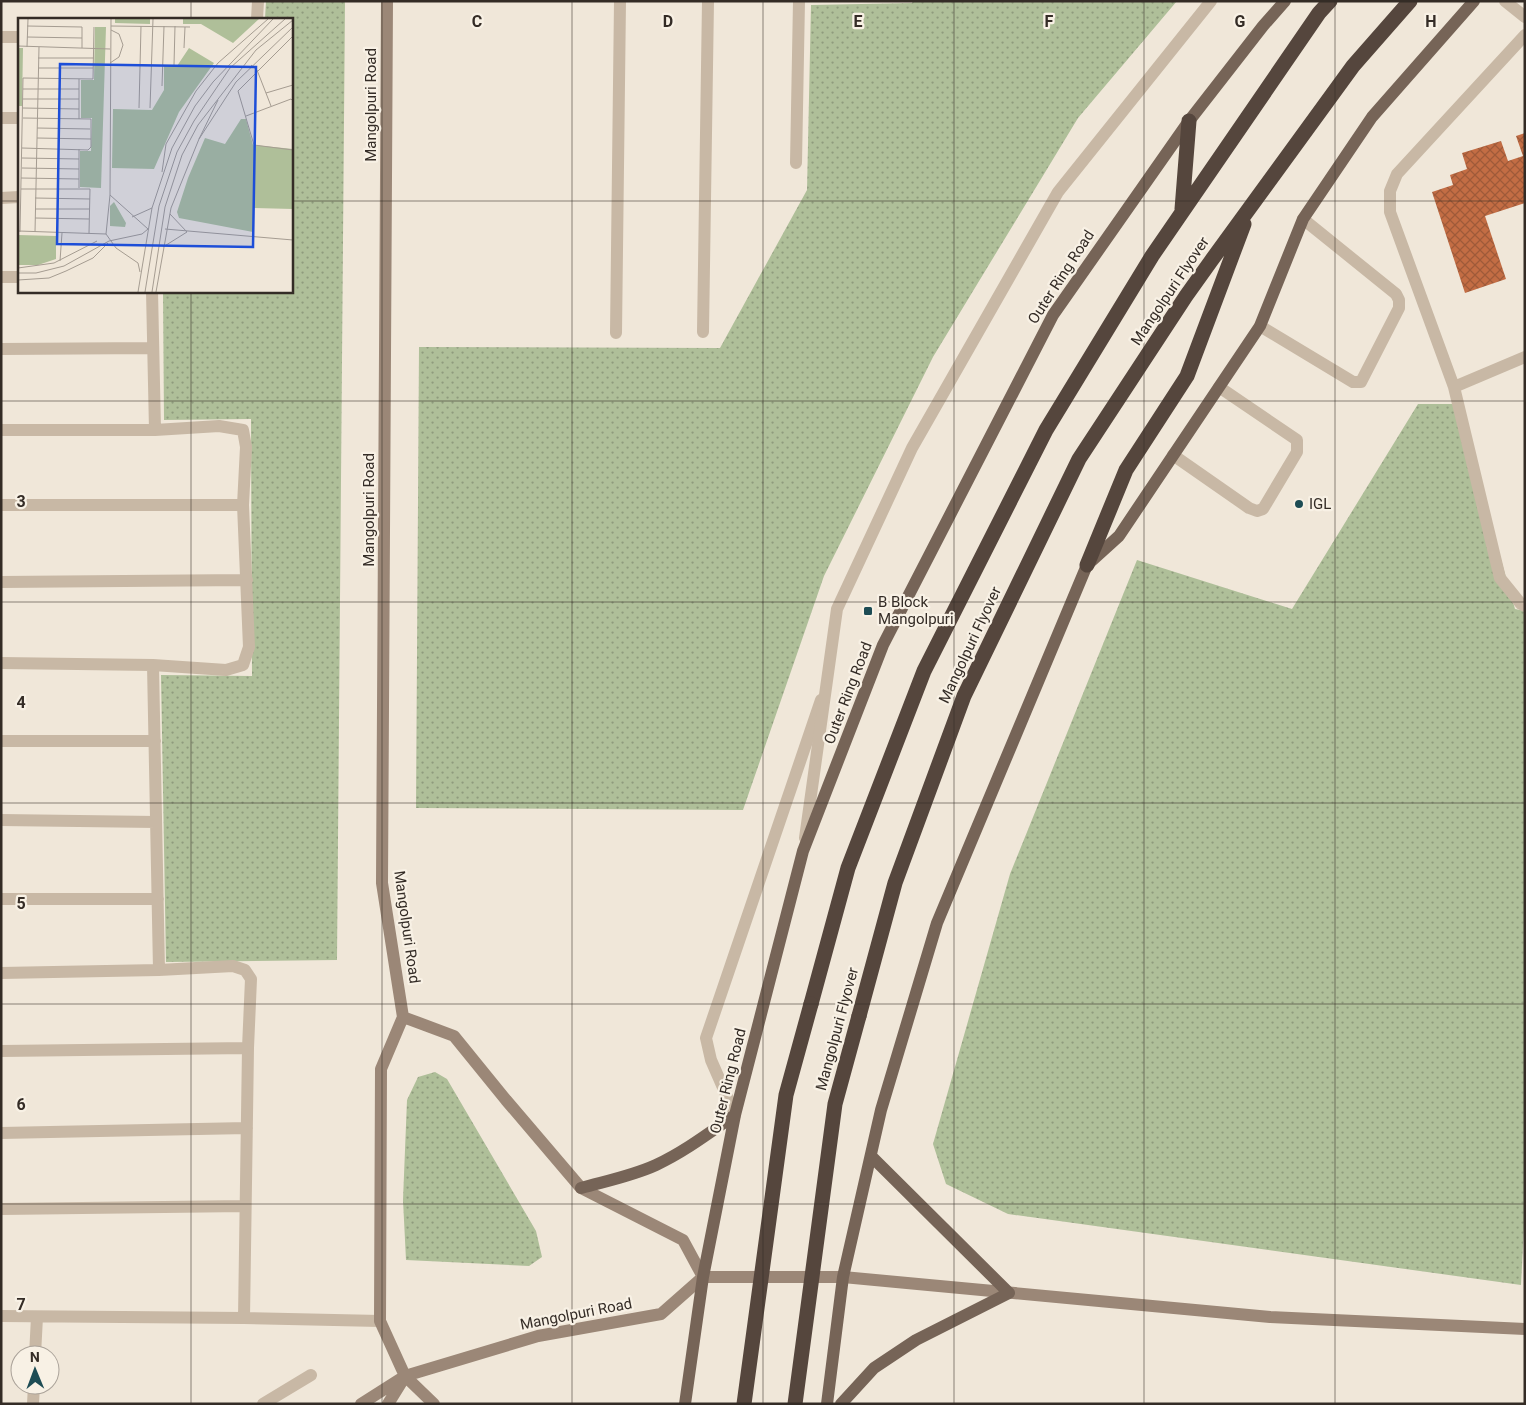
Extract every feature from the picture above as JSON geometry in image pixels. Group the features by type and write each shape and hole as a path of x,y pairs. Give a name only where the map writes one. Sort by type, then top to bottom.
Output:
{"highway":[{"name":"Mangolpuri Flyover","path":"744,1404 786,1095 848,868 924,671 1046,430 1182,210 1319,13 1330,1"},
{"name":"Mangolpuri Flyover","path":"795,1404 835,1104 895,883 964,696 1079,458 1210,261 1353,66 1410,1"},
{"path":"1182,210 1189,121"},
{"path":"1087,565 1126,470 1187,376 1251,206"}],"main road":[{"name":"Outer Ring Road","path":"685,1404 703,1277 735,1115 803,851 883,645 1053,314 1189,121 1263,26 1285,1"},
{"path":"827,1404 843,1277 881,1110 937,924 1087,565 1118,536 1260,326 1303,219 1372,117 1474,1"},
{"path":"581,1188 623,1177 654,1166 677,1155 735,1115"},
{"path":"841,1404 874,1368 916,1340 1009,1293 871,1156"}],"street":[{"path":"258,1 258,18"},
{"name":"Mangolpuri Road","path":"387,1 382,883 403,1017"},
{"path":"616,333 620,1"},
{"path":"703,332 708,1"},
{"path":"796,163 799,1"},
{"path":"803,851 837,609 912,448 1058,192 1211,1"},
{"path":"1505,1 1525,18"},
{"path":"1525,35 1397,174 1390,191 1390,212 1454,387 1500,578 1521,604 1525,606"},
{"path":"1,37 18,37"},
{"path":"1,118 18,118"},
{"path":"1,198 18,197"},
{"path":"1260,326 1354,382 1361,382 1399,308 1399,300 1396,294 1303,219"},
{"path":"1,277 18,277"},
{"path":"152,292 155,430"},
{"path":"1,349 153,348"},
{"path":"1454,387 1525,357"},
{"path":"1173,456 1249,508 1257,511 1264,508 1297,452 1297,440 1219,387"},
{"path":"1,430 155,430 219,426 243,430 246,447 243,505 249,647 243,665 226,670 154,665 1,663"},
{"path":"1,505 243,505"},
{"path":"1,582 247,580"},
{"path":"154,665 159,970"},
{"path":"735,1115 712,1060 706,1038 826,686"},
{"path":"1,741 155,741"},
{"path":"1,820 156,822"},
{"path":"1,899 158,899"},
{"path":"1,973 159,970 233,966 245,970 251,979 248,1048 244,1318"},
{"path":"434,1404 405,1376 380,1321 381,1069 403,1017 454,1036 581,1188 683,1240 703,1277 843,1277 1270,1317 1525,1329"},
{"path":"1,1052 248,1048"},
{"path":"1,1133 247,1128"},
{"path":"1,1208 246,1206"},
{"name":"Mangolpuri Road","path":"361,1404 405,1376 538,1336 661,1314 703,1277"},
{"path":"1,1316 380,1321"},
{"path":"36,1345 37,1317"},
{"path":"263,1404 311,1374"},
{"path":"388,1404 405,1376"}],"green space":[{"path":"266,1 345,1 337,960 166,962 161,675 252,676 251,419 164,420 163,292 292,292 292,18 265,18"},
{"path":"913,1 1177,1 1078,118 933,357 824,576 743,810 416,808 419,347 720,348 807,190 811,5 912,3"},
{"path":"1418,404 1457,404 1515,609 1525,611 1525,1208 1521,1285 1008,1214 946,1184 933,1144 1010,874 1137,560 1292,609"},
{"path":"435,1072 447,1079 536,1231 542,1257 529,1266 406,1260 403,1200 407,1100 418,1077"}],"building":[{"path":"1525,133 1525,203 1485,216 1506,279 1465,293 1432,192 1453,185 1450,175 1467,169 1462,153 1501,141 1508,161 1523,156 1516,136"}],"place":[{"name":"IGL","path":"1299,504"},
{"name":"B Block Mangolpuri","path":"868,611"}]}
